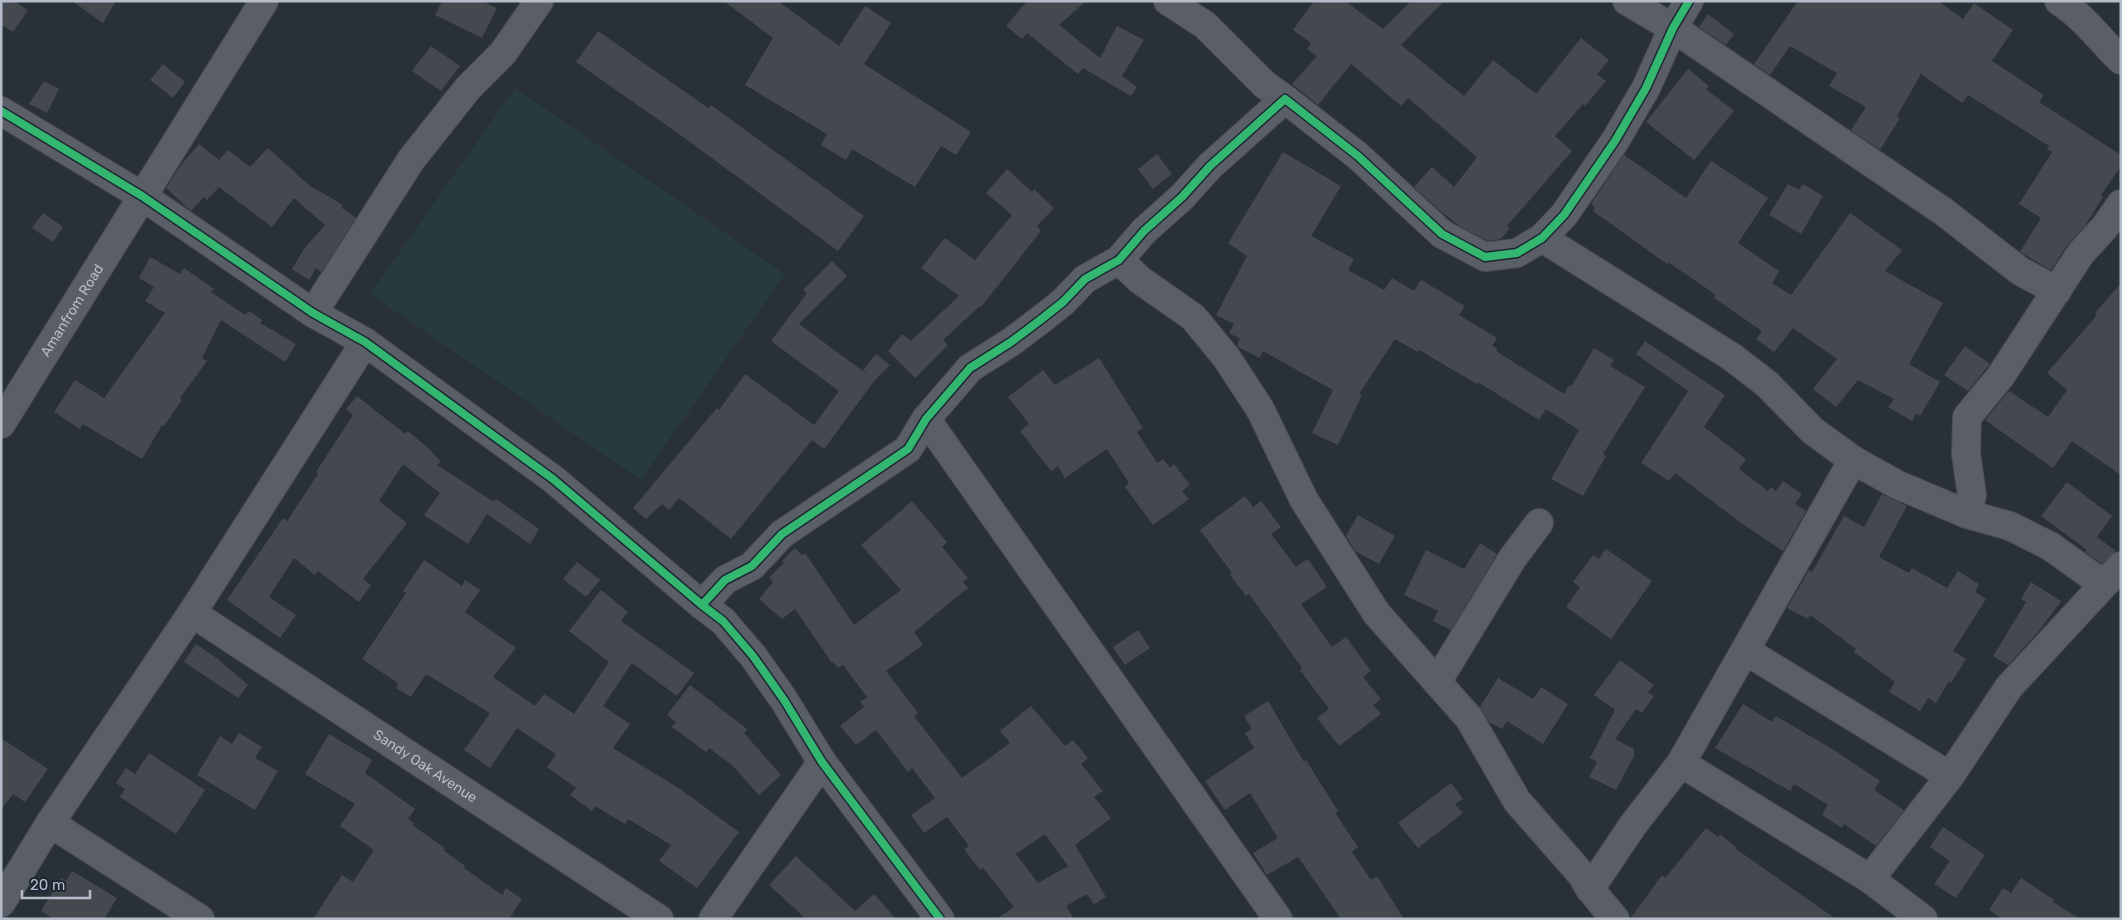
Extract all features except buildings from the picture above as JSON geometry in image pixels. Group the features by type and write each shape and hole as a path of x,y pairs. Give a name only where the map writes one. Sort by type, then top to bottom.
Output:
{"street":[{"name":"Amanfrom Road","path":"1,424 264,1"},
{"path":"313,313 411,160 468,88 503,52 539,1"},
{"path":"1168,1 1205,25 1265,85 1358,156 1442,234 1485,257 1518,253 1542,238 1564,215 1615,141 1646,88 1673,28 1689,1"},
{"path":"1627,1 1673,28 1944,212 2020,271 2057,291"},
{"path":"2059,1 2088,25 2121,60"},
{"path":"702,606 725,580 752,566 782,534 908,449 926,419 970,368 1011,342 1039,321 1063,302 1085,279 1119,260 1144,231 1182,197 1210,166 1285,99"},
{"path":"1,111 142,196 313,313 364,342 553,479 702,606 723,621 753,656 784,700 822,762 940,919"},
{"path":"1968,514 1972,495 1966,454 1967,417 2000,377 2081,253 2104,228 2121,204"},
{"path":"1542,238 1732,357 1766,384 1813,431 1853,460 1898,485 1968,514 2010,526 2112,575 2009,687 1950,776 1870,879"},
{"path":"1119,260 1140,280 1193,318 1226,357 1260,409 1304,500 1377,614 1469,718 1517,801 1582,875 1590,889 1615,919"},
{"path":"1,903 50,824 192,613 364,342"},
{"path":"926,419 1278,919"},
{"path":"1590,889 1633,825 1681,762 1746,651 1853,460"},
{"path":"1437,682 1512,560 1538,523"},
{"name":"Sandy Oak Avenue","path":"192,613 659,919"},
{"path":"1746,651 1950,776"},
{"path":"713,919 822,762"},
{"path":"1681,762 1870,879 1924,919"},
{"path":"50,824 200,919"}],"green space":[{"path":"515,88 785,274 641,480 370,294"}],"cycle path":[{"path":"702,605 725,580 752,566 782,534 908,449 926,419 970,368 1011,342 1039,321 1063,302 1085,279 1119,260 1144,231 1182,197 1210,166 1285,99 1358,156 1442,234 1485,257 1517,253 1542,238 1564,215 1615,141 1646,88 1673,28 1689,1"},
{"path":"1,111 142,196 313,313 365,342 553,479 723,621 753,656 784,700 822,762 940,919"}]}
